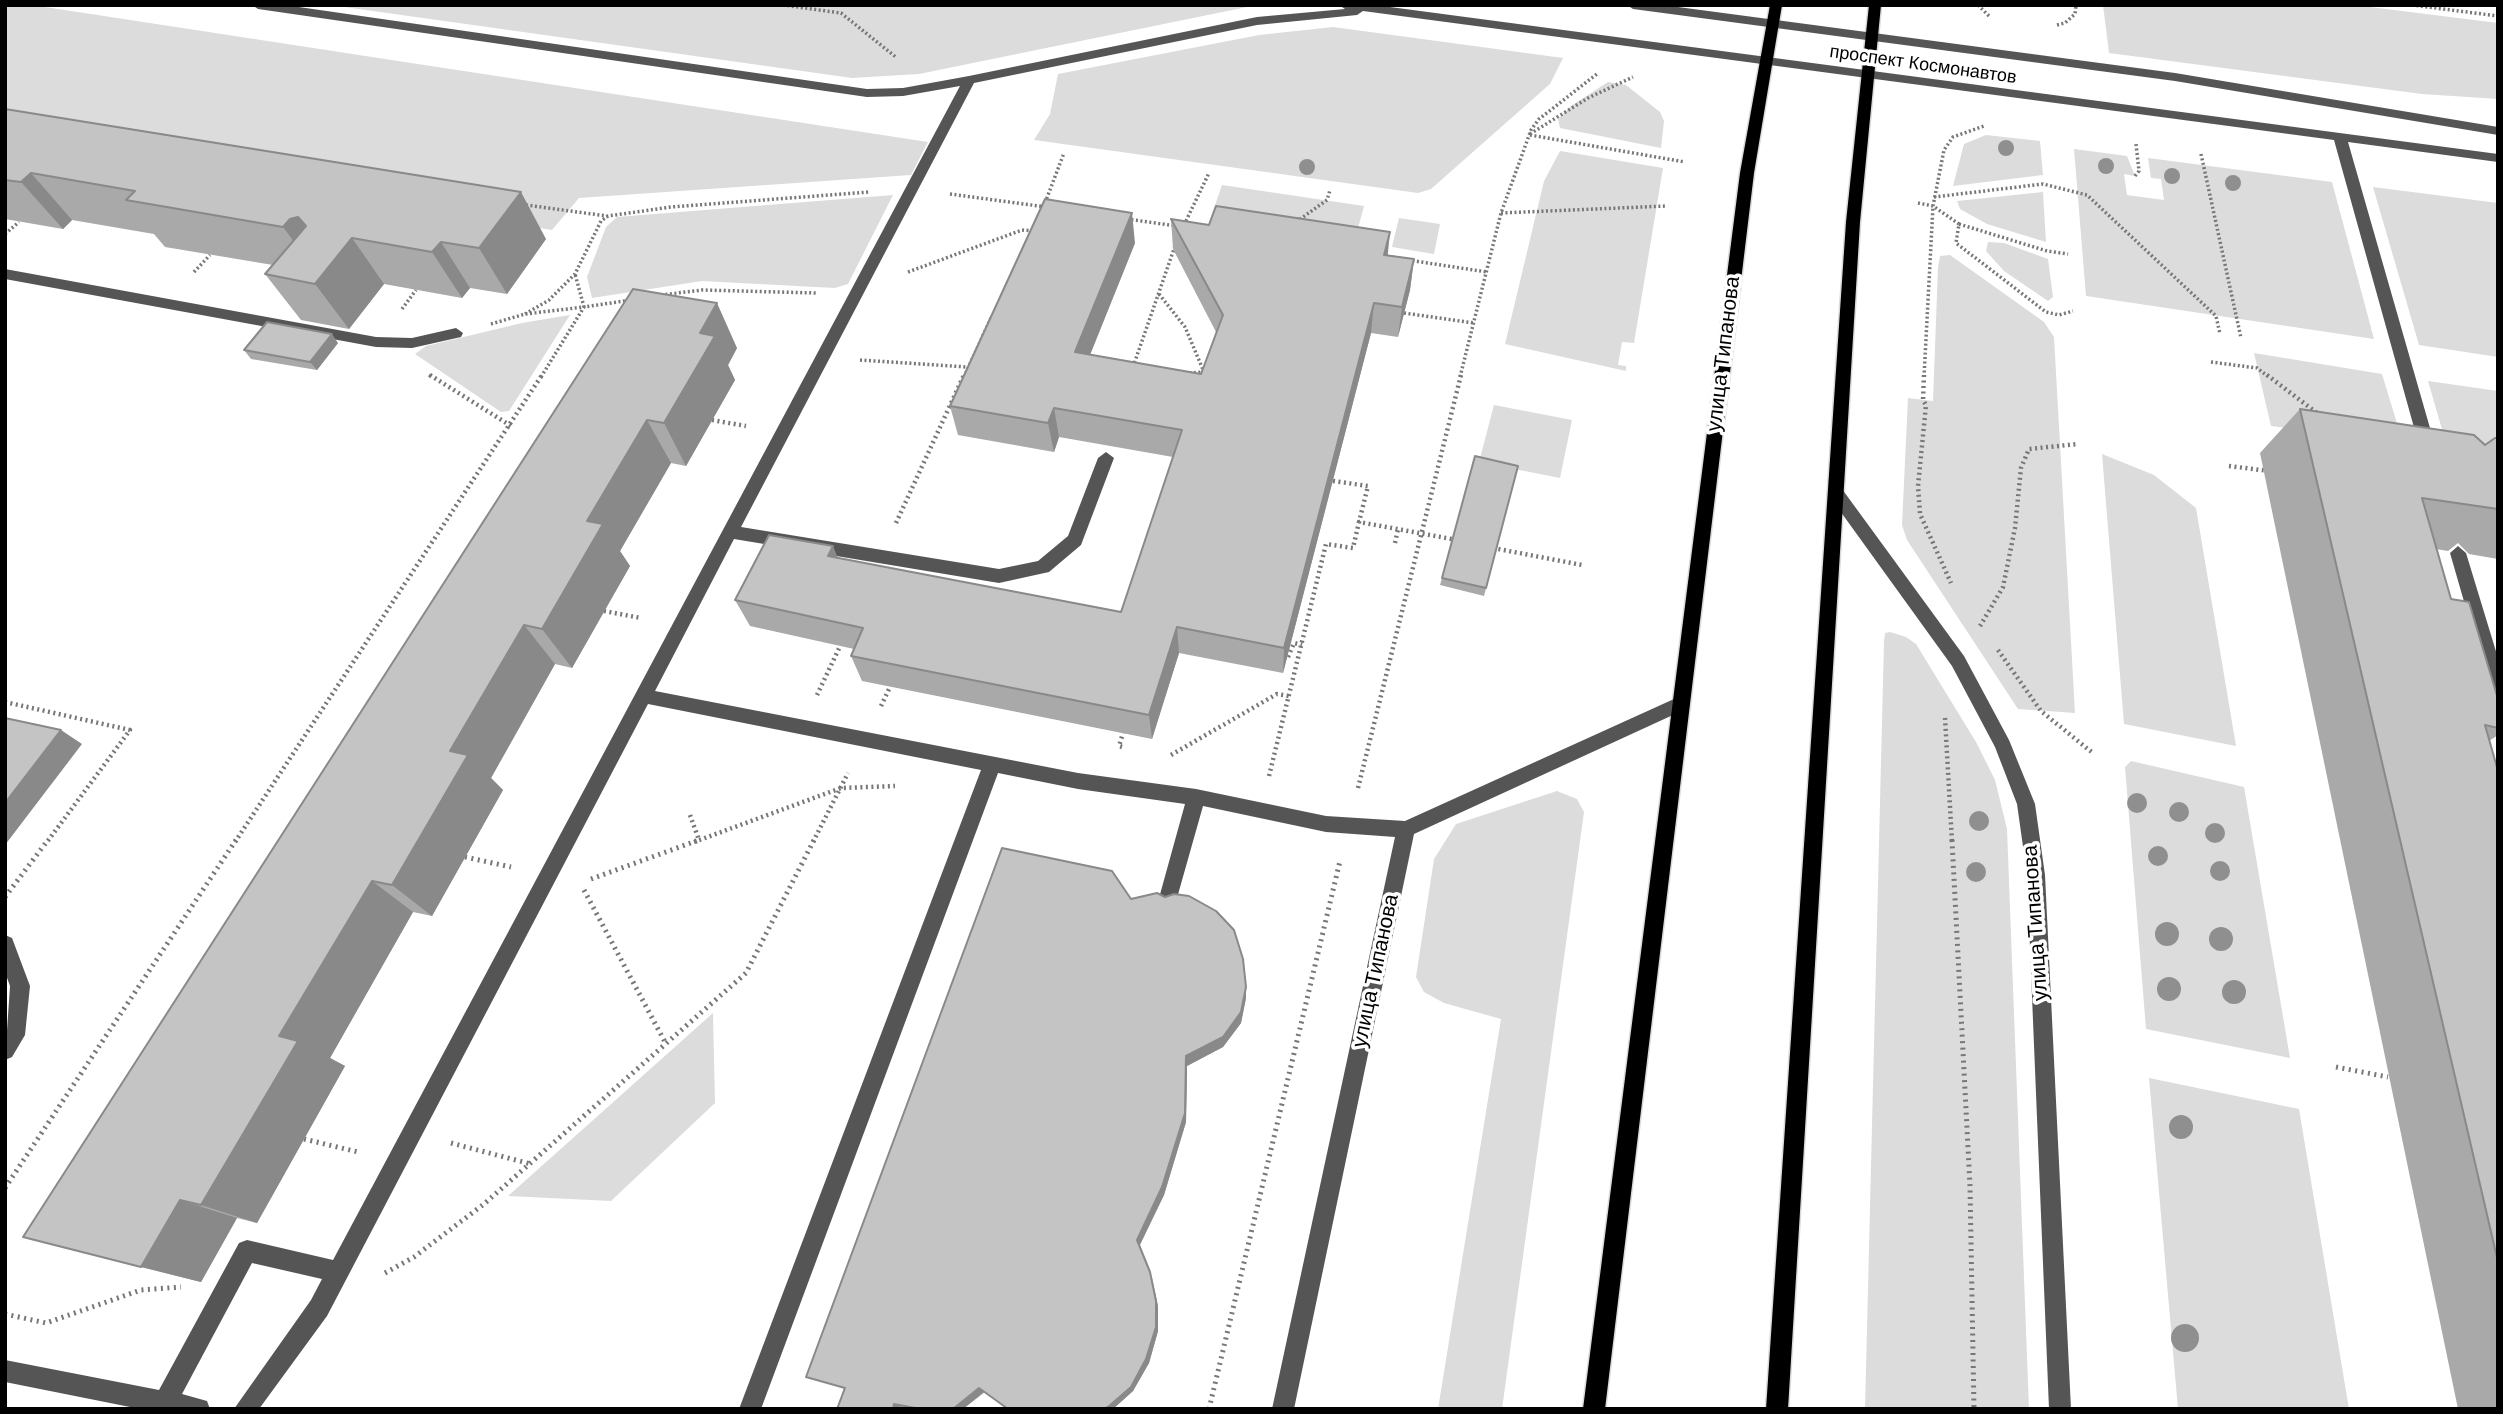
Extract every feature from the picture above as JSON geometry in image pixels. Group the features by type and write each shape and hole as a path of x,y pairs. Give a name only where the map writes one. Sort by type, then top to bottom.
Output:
{"main road":[{"name":"улица Типанова","path":"1594,1409 1747,173 1776,5"},
{"path":"1777,1409 1855,192 1875,5"}],"street":[{"path":"258,5 836,91 903,92 1257,21 1364,10"},
{"name":"проспект Космонавтов","path":"1345,5 1364,10 2498,158"},
{"name":"проспект Космонавтов","path":"1633,5 2175,77 2498,131"},
{"path":"244,1409 319,1308 339,1272 969,80"},
{"path":"2340,139 2432,464"},
{"path":"5,274 290,319 397,344 456,333"},
{"path":"730,532 999,576 1043,567 1074,540 1106,458"},
{"name":"улица Типанова","path":"1836,494 1958,661 2003,745 2026,804 2036,875 2060,1409"},
{"path":"2458,552 2491,643 2498,688"},
{"path":"643,696 1078,781 1196,797 1326,824 1406,828 1680,704"},
{"path":"750,1409 992,764"},
{"path":"1168,898 1196,797"},
{"name":"улица Типанова","path":"1283,1409 1406,828"},
{"path":"5,944 20,986 15,1035 5,1050"},
{"path":"165,1402 247,1251 339,1272"},
{"path":"5,1371 199,1409"}],"path":[{"path":"783,5 841,13 937,85"},
{"path":"2048,27 2065,23 2075,14 2076,5"},
{"path":"2412,5 2498,16"},
{"path":"1209,1409 1348,825 1502,213 1530,135 1539,119 1590,77 1601,72"},
{"path":"1530,135 1588,99 1633,77 1623,75"},
{"path":"1957,594 1920,514 1918,497 1926,405 1923,400 1933,206 1938,168 1953,137 1966,130 1996,127"},
{"path":"1530,135 1685,162"},
{"path":"2123,143 2149,146"},
{"path":"2135,176 2140,171 2136,144"},
{"path":"2188,152 2214,155"},
{"path":"658,296 702,289 840,294 858,291 1023,230 1035,233 1064,153"},
{"path":"2202,153 2241,338"},
{"path":"1183,227 1209,173"},
{"path":"1934,197 2043,184 2087,195 2216,316 2220,334"},
{"path":"521,205 608,216 671,207 911,189 1057,208"},
{"path":"1288,228 1327,200 1330,190"},
{"path":"1918,203 1933,206 1959,224 2047,251 2068,254"},
{"path":"1502,213 1666,206"},
{"path":"525,314 548,300 575,274 601,221 608,216"},
{"path":"1120,218 1195,229"},
{"path":"5,234 19,222"},
{"path":"1959,224 1956,243 2046,312 2059,315 2073,311"},
{"path":"1143,370 1133,369 1178,239"},
{"path":"1395,258 1487,272"},
{"path":"5,1188 511,426 584,307 575,274"},
{"path":"1159,294 1185,327 1204,372 1185,373"},
{"path":"456,333 525,314 633,299"},
{"path":"881,557 995,310"},
{"path":"1404,313 1474,323"},
{"path":"397,344 404,359 511,426"},
{"path":"822,358 967,367"},
{"path":"2211,362 2257,368 2324,419"},
{"path":"1974,1409 1970,1186 1957,967 1952,815 1943,726 1958,661 2003,587 2015,528 2021,468 2029,449 2078,444"},
{"path":"2229,466 2277,472"},
{"path":"1268,781 1326,544 1353,548 1368,486 1333,481"},
{"path":"1359,522 1459,541"},
{"path":"1395,543 1398,529"},
{"path":"1483,546 1581,565"},
{"path":"1971,618 2003,656 2040,711 2094,754"},
{"path":"802,727 847,630"},
{"path":"1288,657 1294,643 1302,645"},
{"path":"1161,755 1169,757 1277,694 1289,696"},
{"path":"5,702 130,730 5,897"},
{"path":"1123,733 1119,746 1130,748"},
{"path":"379,1276 414,1257 531,1164 746,974 866,739"},
{"path":"666,1044 580,883 841,788"},
{"path":"690,816 699,840"},
{"path":"2336,1067 2388,1077"},
{"path":"411,1132 531,1164"},
{"path":"304,1139 396,1161"},
{"path":"5,1314 46,1323 141,1290 184,1287 223,1295"}],"shaded area":[{"path":"5,5 32,5 928,142 911,175 579,198 552,230 5,140"},
{"path":"330,5 1247,7 919,74 852,78"},
{"path":"2103,5 2354,5 2498,23 2498,99 2422,94 2109,53"},
{"path":"1333,27 1563,58 1550,84 1431,189 1418,193 1034,140 1050,114 1058,74 1259,35"},
{"path":"1608,82 1626,85 1660,112 1664,121 1661,148 1560,128 1558,119 1571,106"},
{"path":"1986,135 2040,141 2043,175 1953,186 1964,144"},
{"path":"2074,149 2127,156 2135,176 2124,174 2127,195 2164,200 2161,179 2151,178 2148,158 2332,182 2374,339 2086,296"},
{"path":"1560,151 1663,168 1634,343 1622,342 1618,365 1626,366 1626,371 1505,344 1544,181"},
{"path":"1222,185 1364,206 1353,247 1208,225"},
{"path":"2373,187 2498,203 2498,357 2419,345"},
{"path":"2043,192 2046,242 1987,224 1960,209 1957,201"},
{"path":"893,195 848,284 835,288 702,281 592,298 587,277 606,227 617,217"},
{"path":"1399,218 1440,224 1434,254 1392,247"},
{"path":"1988,242 2004,243 2048,259 2053,297 2048,301 2004,271 1986,251"},
{"path":"1950,255 2044,322 2054,337 2075,713 2018,709 1907,540 1902,525 1908,398 1933,401 1938,267 1940,256"},
{"path":"570,315 509,411 501,412 415,354 426,346 522,323"},
{"path":"2254,353 2382,374 2403,443 2271,426"},
{"path":"2428,381 2498,391 2498,458 2448,450"},
{"path":"1494,405 1572,420 1560,478 1479,462"},
{"path":"2102,454 2154,475 2196,508 2236,746 2124,724"},
{"path":"1885,633 1906,637 1916,644 1976,742 1995,780 2007,829 2029,1409 1865,1409 1884,641"},
{"path":"2131,761 2244,787 2290,1058 2146,1029 2125,767"},
{"path":"1557,791 1577,799 1584,812 1502,1409 1438,1409 1501,1019 1444,1003 1424,992 1416,977 1434,859 1456,824"},
{"path":"713,1013 715,1103 611,1201 508,1196"},
{"path":"2149,1078 2299,1109 2349,1409 2178,1409"}],"building":[{"path":"5,109 521,192 479,248 441,242 432,252 352,238 315,284 265,274 306,226 298,217 290,219 283,227 126,200 135,191 31,173 21,182 5,180"},
{"path":"1045,199 1132,213 1075,352 1201,374 1223,315 1171,219 1209,225 1216,206 1390,232 1384,255 1414,259 1402,307 1374,303 1284,648 1177,627 1149,715 851,656 863,628 735,600 769,535 833,546 828,556 1121,612 1182,430 1054,408 1048,423 950,406"},
{"path":"633,289 717,303 700,333 715,336 664,423 647,420 587,521 603,524 542,629 524,625 450,751 468,755 392,885 372,881 279,1036 298,1041 201,1205 180,1200 141,1267 23,1237"},
{"path":"267,322 332,334 310,362 244,350"},
{"path":"2300,409 2474,435 2485,445 2498,438 2498,509 2422,498 2451,599 2469,602 2498,699 2498,728 2485,725 2498,771 2498,1262"},
{"path":"1475,456 1518,466 1486,588 1442,578"},
{"path":"5,718 61,730 5,803"},
{"path":"1002,848 1112,871 1131,899 1157,893 1165,897 1174,894 1189,896 1216,911 1234,930 1243,959 1246,987 1241,1012 1223,1037 1186,1056 1185,1113 1162,1187 1137,1240 1150,1272 1156,1301 1156,1327 1146,1359 1131,1387 1104,1409 1008,1409 979,1388 953,1409 920,1409 894,1404 893,1409 837,1409 845,1388 806,1377"}]}
